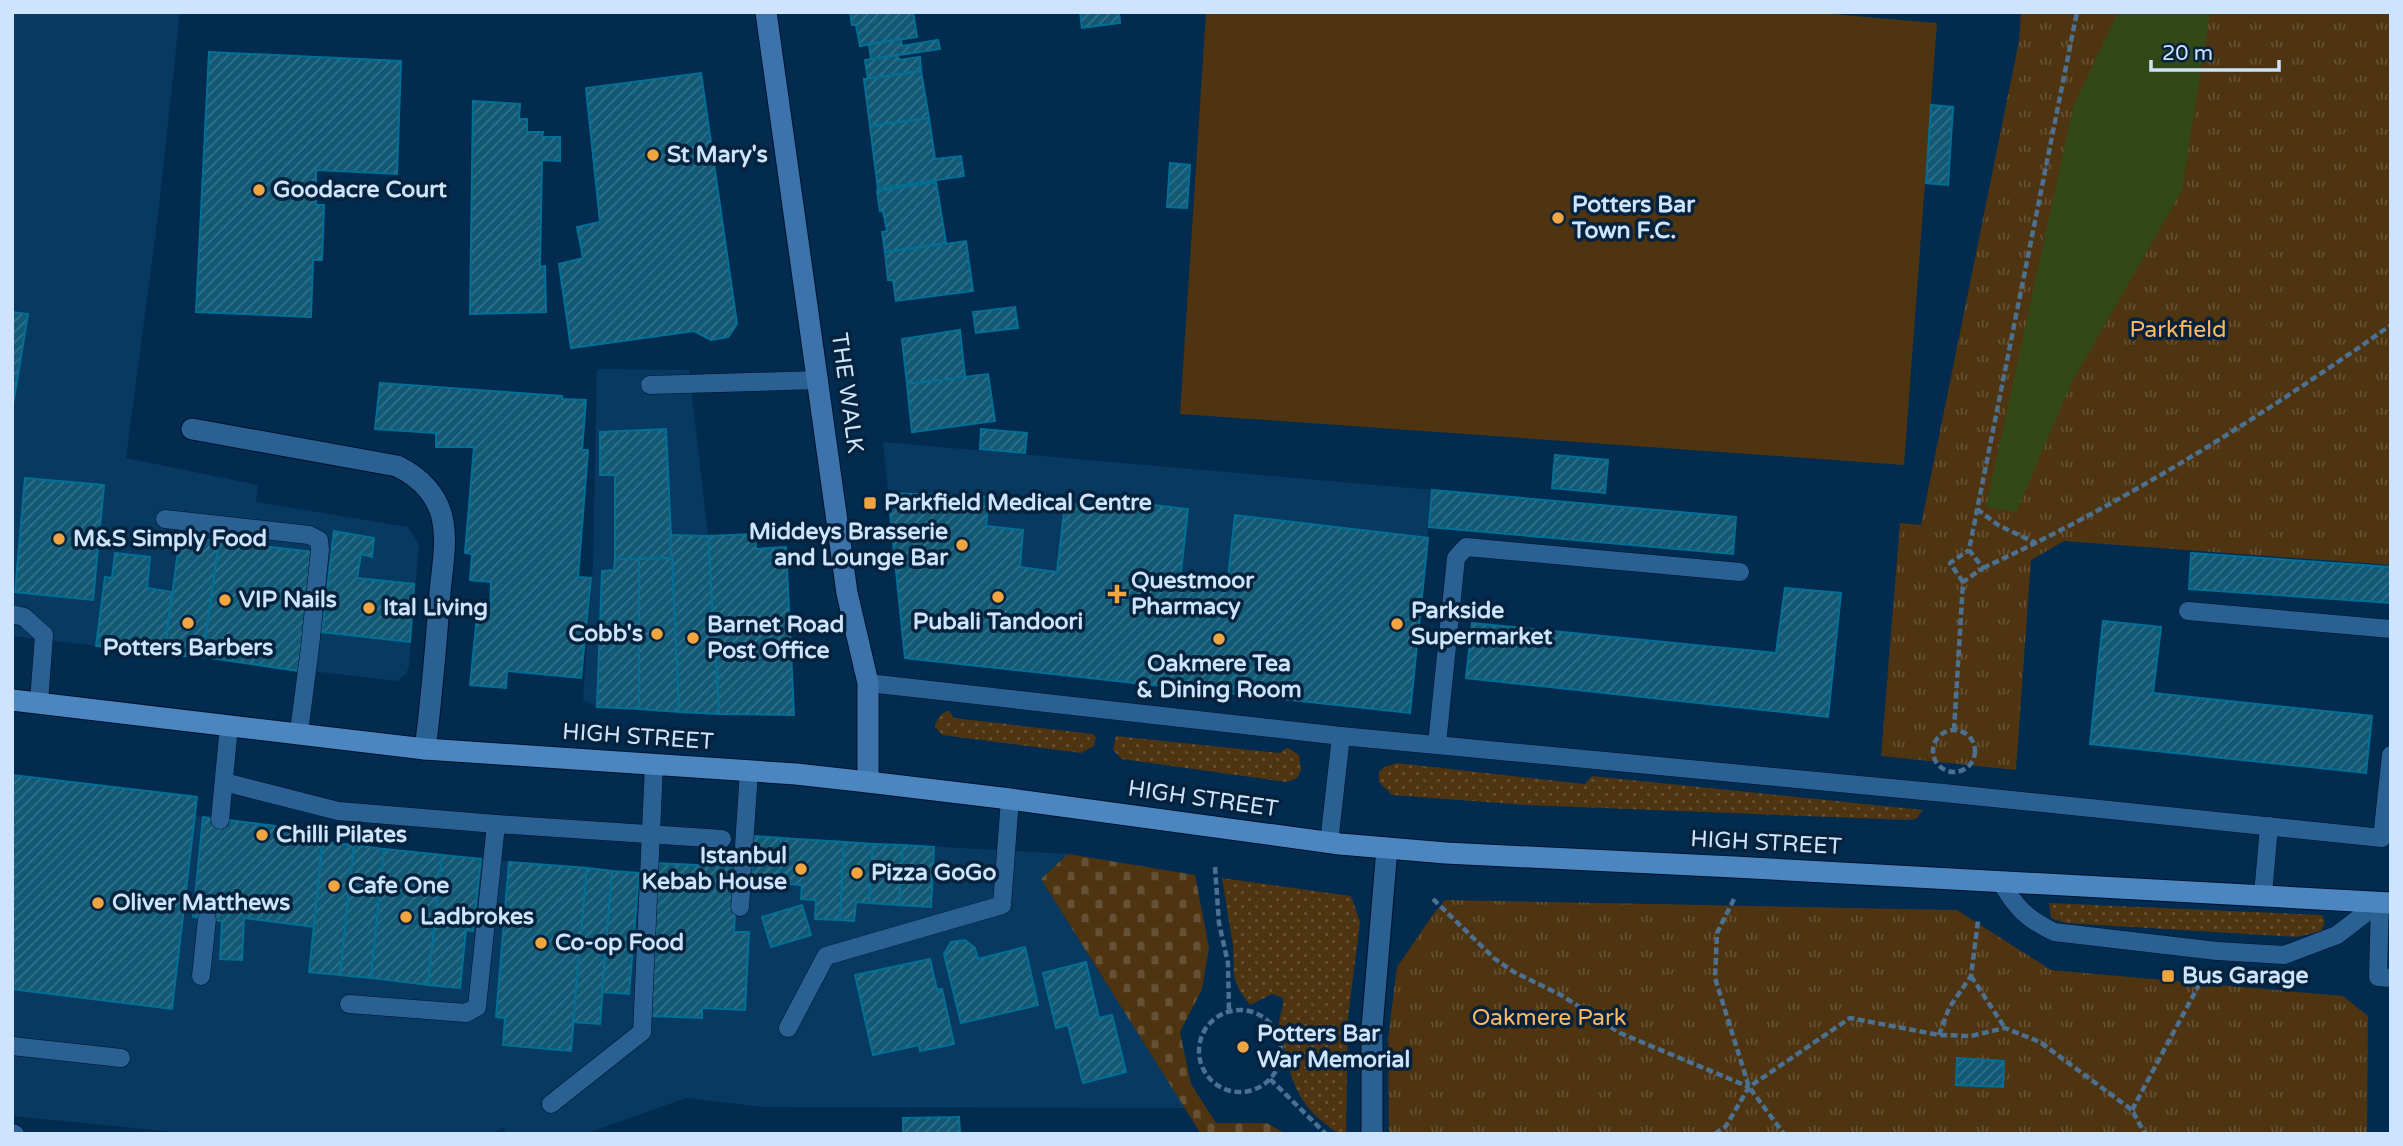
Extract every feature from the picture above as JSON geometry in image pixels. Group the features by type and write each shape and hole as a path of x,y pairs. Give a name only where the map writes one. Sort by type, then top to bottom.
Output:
{"main road":[{"name":"HIGH STREET","path":"12,700 425,749 749,771 868,782 1329,843 1387,848 2385,903"}],"street":[{"name":"THE WALK","path":"766,12 848,593 868,683 868,782"},
{"path":"192,429 397,466 412,473 435,498 443,522 443,548 432,699 425,749"},
{"path":"1372,1134 1372,1028 1387,848"}],"lane":[{"path":"650,386 819,380"},
{"path":"165,519 309,536 319,540 310,647 299,732"},
{"path":"1437,744 1456,558 1466,547 1740,572"},
{"path":"2188,611 2391,629"},
{"path":"12,614 24,617 44,635 39,702"},
{"path":"868,683 1341,736 2386,839 2391,755"},
{"path":"220,820 229,726"},
{"path":"1329,843 1341,736"},
{"path":"551,1104 642,1032 654,765"},
{"path":"740,906 749,771"},
{"path":"224,782 338,810 722,839"},
{"path":"788,1028 826,956 1002,905 1010,799"},
{"path":"349,1004 466,1013 477,1007 496,824"},
{"path":"2263,895 2269,826"},
{"path":"2001,882 2013,903 2034,922 2054,932 2217,951 2284,955 2337,935 2385,903"},
{"path":"2384,978 2385,903"},
{"path":"201,976 207,919"},
{"path":"12,1046 121,1058"}],"path":[{"path":"1954,730 1963,582 1950,564 1969,550 2077,12"},
{"path":"1963,582 1983,568 2036,543 2185,461 2324,372 2391,325"},
{"path":"1977,509 1998,525 2036,543"},
{"path":"1969,550 1983,568"},
{"path":"1954,730 1968,735 1975,750 1970,765 1957,773 1940,768 1934,760 1932,750 1939,736 1954,730"},
{"path":"1215,867 1219,923 1228,963 1229,1011"},
{"path":"1734,898 1717,933 1715,978 1749,1087 1784,1134"},
{"path":"1433,899 1495,959 1514,972 1561,995 1620,1033 1749,1087"},
{"path":"1939,1035 1949,1008 1971,976 1979,921"},
{"path":"2132,1110 2205,972"},
{"path":"1971,976 2005,1028 2040,1042 2132,1110 2145,1134"},
{"path":"1243,1010 1266,1019 1275,1030 1281,1055 1270,1079 1246,1092 1219,1087 1208,1078 1201,1066 1199,1052 1200,1038 1206,1026 1229,1011 1243,1010"},
{"path":"1715,1134 1726,1126 1749,1087 1850,1018 1939,1035 1971,1036 2005,1028"},
{"path":"1270,1079 1326,1134"}],"shaded area":[{"path":"12,12 180,12 158,215 126,458 258,485 256,502 408,527 419,544 409,666 406,674 397,681 12,636"},
{"path":"2118,12 2210,12 2182,190 2072,382 2016,512 1986,507 2073,107"},
{"path":"597,369 689,370 708,536 719,714 597,707 583,700 593,563"},
{"path":"883,442 1432,490 1410,713 905,658"},
{"path":"12,775 197,797 195,816 323,832 323,842 639,873 655,863 752,868 754,836 1068,854 1041,879 1185,1108 765,1107 686,1098 585,1134 507,1134 503,1127 492,1134 195,1134 12,1116"}],"green space":[{"name":"Potters Bar Town F.C.","path":"1206,12 1808,12 1937,23 1904,465 1180,414"},
{"name":"Parkfield","path":"2021,12 2391,12 2391,565 2064,541 2031,560 2016,770 1881,756 1900,523 1921,525 2019,41"},
{"path":"949,711 954,718 1093,734 1096,737 1094,746 1081,753 942,735 935,727 941,715"},
{"path":"1116,736 1280,753 1286,748 1299,755 1301,770 1297,778 1287,782 1122,759 1113,750"},
{"path":"1397,763 1585,784 1592,776 1923,810 1916,819 1906,820 1526,805 1392,795 1379,782 1379,772 1384,767"},
{"path":"1068,854 1195,875 1209,948 1202,989 1180,1032 1191,1084 1216,1123 1267,1123 1286,1134 1201,1134 1041,879"},
{"path":"1222,878 1351,896 1360,922 1348,1017 1346,1134 1336,1132 1323,1122 1303,1101 1297,1090 1288,1066 1279,1025 1283,998 1272,994 1250,1005 1239,990 1234,976 1233,946"},
{"name":"Oakmere Park","path":"1445,900 1957,910 2051,970 2343,996 2368,1016 2367,1134 1389,1134 1388,1040 1397,967"},
{"path":"2049,903 2322,915 2325,922 2321,931 2297,937 2066,923 2051,918"}],"building":[{"path":"850,12 913,12 917,37 860,46"},
{"path":"1080,12 1119,12 1120,23 1082,28"},
{"path":"901,39 902,46 938,40 940,49 871,59 869,44"},
{"name":"Goodacre Court","path":"209,52 401,61 397,174 316,170 316,205 324,205 322,260 313,260 311,317 196,312"},
{"path":"898,55 899,60 920,57 921,71 868,79 865,60"},
{"path":"921,71 929,118 870,126 864,79"},
{"name":"St Mary's","path":"701,73 737,324 728,337 711,340 694,331 571,348 559,264 583,258 577,227 600,222 586,88"},
{"path":"473,101 520,104 519,119 527,119 527,132 543,132 542,137 560,137 560,161 542,160 540,267 545,266 546,312 470,314"},
{"path":"1931,105 1953,107 1948,185 1926,183"},
{"path":"929,118 935,159 961,156 964,176 878,189 870,126"},
{"path":"1170,163 1190,165 1187,208 1167,207"},
{"path":"936,182 946,243 885,252 882,232 887,231 877,191"},
{"path":"966,241 973,291 896,301 893,280 888,280 885,252"},
{"path":"1015,307 1018,328 976,333 973,312"},
{"path":"12,312 28,314 12,411"},
{"path":"960,330 965,377 907,384 902,339"},
{"path":"988,374 995,421 912,432 907,384"},
{"path":"380,383 586,400 582,450 588,450 578,577 591,578 581,678 507,671 506,688 470,685 477,616 490,617 491,582 470,580 472,554 465,553 474,447 436,447 436,433 375,429"},
{"path":"666,429 672,558 615,559 615,475 600,475 600,432"},
{"path":"981,429 1027,433 1025,453 980,449"},
{"path":"1555,455 1608,460 1605,493 1552,488"},
{"name":"M&S Simply Food","path":"25,478 104,485 93,600 15,592"},
{"path":"1432,490 1736,517 1733,554 1429,527"},
{"path":"888,493 989,497 986,526 1023,530 1020,567 1057,572 1065,503 1104,507 1105,499 1188,509 1180,581 1227,586 1235,515 1428,538 1410,713 905,658"},
{"name":"Ital Living","path":"334,531 374,538 372,557 361,554 357,578 414,584 410,642 322,632"},
{"path":"755,534 756,549 786,547 794,715 719,714 708,536"},
{"path":"670,535 708,536 719,714 679,712"},
{"name":"Potters Barbers","path":"180,536 219,541 203,657 164,655"},
{"path":"219,541 313,552 299,671 203,657"},
{"path":"115,553 150,557 147,588 172,592 164,655 96,646 105,577 112,578"},
{"path":"2191,553 2391,567 2391,603 2189,589"},
{"name":"Cobb's","path":"672,558 679,712 639,709 639,559"},
{"path":"615,559 639,559 639,709 597,707 602,571 614,570"},
{"path":"1785,588 1841,593 1828,717 1466,678 1472,623 1776,653"},
{"path":"2103,621 2161,627 2153,693 2372,716 2366,773 2090,744"},
{"name":"Oliver Matthews","path":"12,775 197,797 172,1009 12,989"},
{"path":"203,817 323,832 314,927 244,918 242,960 220,959 222,921 193,917"},
{"path":"754,836 781,838 778,883 751,881"},
{"path":"781,838 844,842 840,920 815,919 816,900 801,899 802,885 778,883"},
{"name":"Cafe One","path":"323,842 354,845 340,975 309,972"},
{"name":"Pizza GoGo","path":"844,842 873,844 869,903 856,902 854,921 840,920"},
{"path":"873,844 903,845 899,905 869,903"},
{"path":"354,845 384,849 371,978 340,975"},
{"path":"903,845 934,847 931,907 899,905"},
{"name":"Ladbrokes","path":"384,849 442,855 428,985 371,978"},
{"path":"442,855 481,859 473,931 466,930 460,988 428,985"},
{"name":"Co-op Food","path":"509,862 587,868 571,1051 503,1045 505,1018 496,1017"},
{"path":"655,863 737,867 734,932 749,932 745,1010 702,1008 702,1018 651,1016"},
{"path":"587,868 612,871 600,1024 573,1022"},
{"path":"612,871 639,873 629,994 602,992"},
{"path":"802,905 811,935 771,947 762,917"},
{"path":"965,940 975,948 978,959 1025,947 1038,1005 961,1023 944,954 951,942"},
{"path":"930,959 937,990 942,989 954,1044 920,1051 919,1045 873,1055 855,975"},
{"path":"1086,962 1099,1018 1112,1015 1126,1072 1083,1083 1068,1025 1056,1028 1043,973"},
{"path":"1957,1058 2004,1061 2003,1087 1956,1085"},
{"path":"959,1117 960,1134 903,1134 903,1118"}],"place":[{"name":"St Mary's","path":"653,155"},
{"name":"Goodacre Court","path":"259,190"},
{"name":"Potters Bar Town F.C.","path":"1558,218"},
{"name":"Parkfield Medical Centre","path":"870,503"},
{"name":"M&S Simply Food","path":"59,539"},
{"name":"Middeys Brasserie and Lounge Bar","path":"962,545"},
{"name":"Questmoor Pharmacy","path":"1117,594"},
{"name":"Pubali Tandoori","path":"998,597"},
{"name":"VIP Nails","path":"225,600"},
{"name":"Ital Living","path":"369,608"},
{"name":"Potters Barbers","path":"188,623"},
{"name":"Parkside Supermarket","path":"1397,624"},
{"name":"Cobb's","path":"657,634"},
{"name":"Barnet Road Post Office","path":"693,638"},
{"name":"Oakmere Tea & Dining Room","path":"1219,639"},
{"name":"Chilli Pilates","path":"262,835"},
{"name":"Istanbul Kebab House","path":"801,869"},
{"name":"Pizza GoGo","path":"857,873"},
{"name":"Cafe One","path":"334,886"},
{"name":"Oliver Matthews","path":"98,903"},
{"name":"Ladbrokes","path":"406,917"},
{"name":"Co-op Food","path":"541,943"},
{"name":"Bus Garage","path":"2168,976"},
{"name":"Potters Bar War Memorial","path":"1243,1047"}]}
